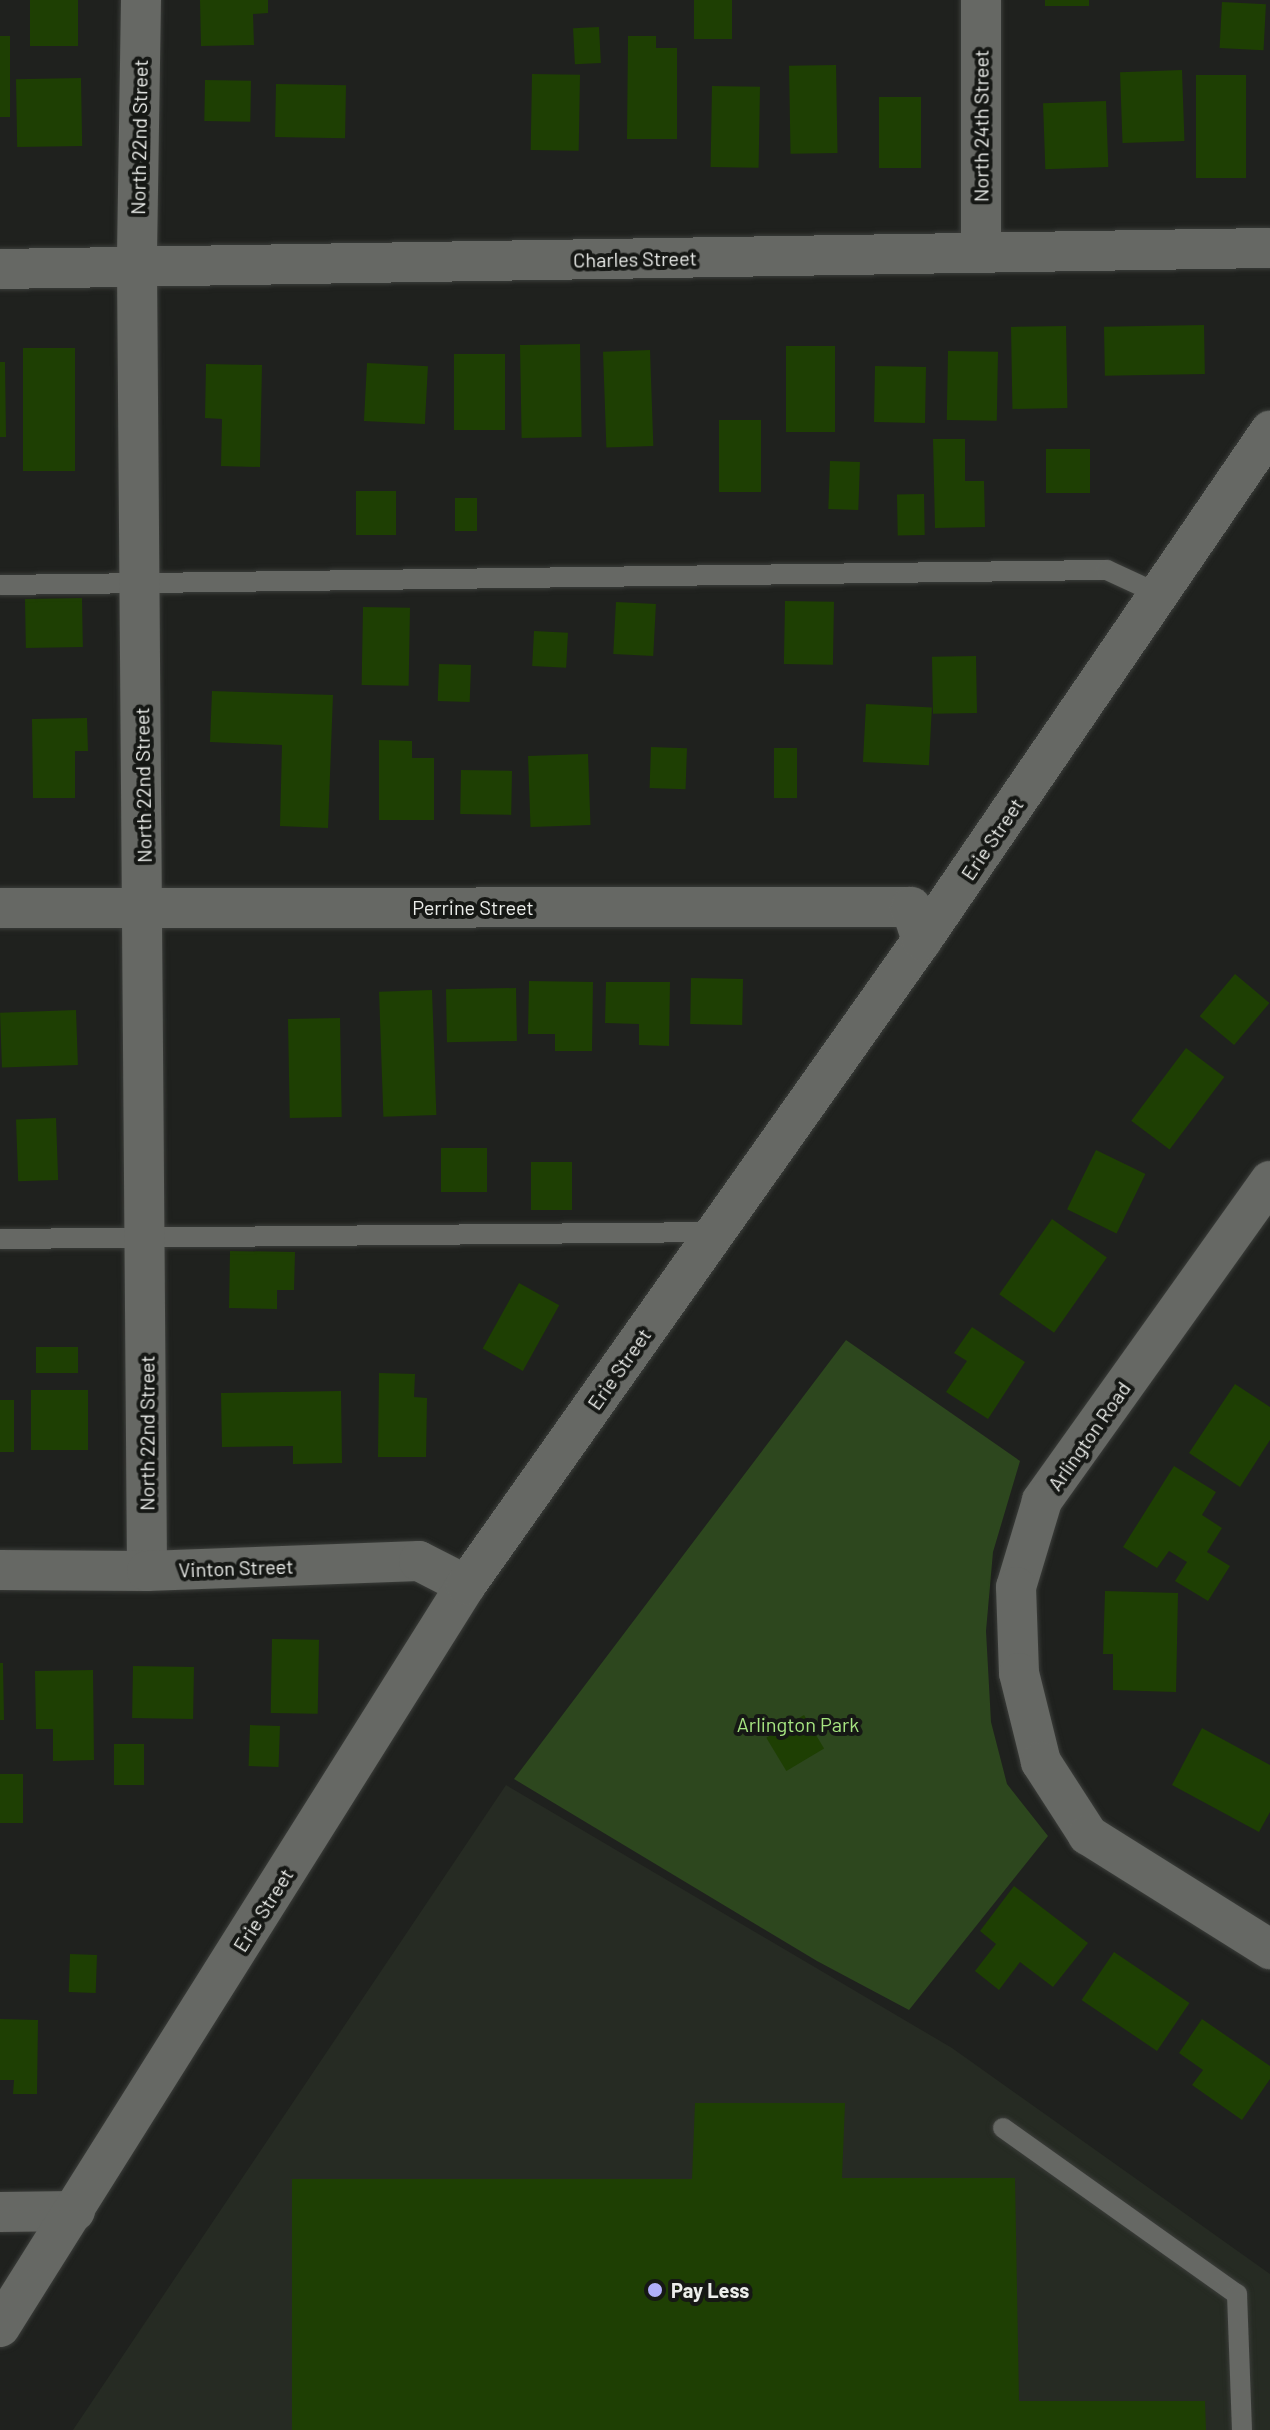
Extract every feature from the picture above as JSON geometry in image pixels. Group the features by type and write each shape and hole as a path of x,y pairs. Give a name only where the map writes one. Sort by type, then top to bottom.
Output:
{"street":[{"name":"North 22nd Street","path":"141,0 137,267 147,1571"},
{"name":"North 24th Street","path":"981,0 981,253"},
{"name":"Charles Street","path":"0,269 1270,248"},
{"name":"Erie Street","path":"0,2327 466,1585 922,940 1270,431"},
{"name":"Perrine Street","path":"0,908 911,907 922,940"},
{"name":"Arlington Road","path":"1270,1181 1042,1501 1016,1587 1019,1673 1041,1762 1088,1835 1270,1949"},
{"name":"Vinton Street","path":"0,1570 147,1571 419,1561 466,1585"},
{"path":"0,2212 75,2211"}],"lane":[{"path":"0,585 141,586 1107,570 1159,594"},
{"path":"0,1239 715,1232"},
{"path":"1003,2128 1237,2294 1242,2430"}],"shaded area":[{"path":"506,1785 952,2048 1270,2274 1270,2430 73,2430"}],"green space":[{"name":"Arlington Park","path":"846,1340 1020,1461 993,1552 986,1631 991,1722 1007,1784 1048,1836 909,2010 817,1961 514,1779"}],"building":[{"path":"30,0 78,0 78,46 30,46"},
{"path":"200,0 268,0 268,13 253,14 254,45 201,46"},
{"path":"694,0 732,0 732,39 694,39"},
{"path":"1045,0 1089,0 1089,6 1045,6"},
{"path":"1222,2 1266,4 1264,50 1220,48"},
{"path":"599,27 601,63 575,64 573,28"},
{"path":"0,36 10,36 10,117 0,117"},
{"path":"628,36 656,36 656,48 677,48 677,139 627,139"},
{"path":"836,65 838,153 791,154 789,66"},
{"path":"1182,70 1184,141 1123,143 1120,72"},
{"path":"532,74 580,75 579,151 531,150"},
{"path":"1196,75 1246,75 1246,178 1196,178"},
{"path":"81,78 82,146 17,147 16,79"},
{"path":"205,80 251,81 250,122 204,121"},
{"path":"276,84 346,85 345,138 275,137"},
{"path":"712,86 760,87 759,168 711,167"},
{"path":"879,97 921,97 921,168 879,168"},
{"path":"1106,101 1108,167 1045,169 1043,103"},
{"path":"1204,325 1205,374 1105,376 1104,327"},
{"path":"1066,326 1067,408 1012,409 1011,327"},
{"path":"580,344 582,437 522,438 520,345"},
{"path":"786,346 835,346 835,432 786,432"},
{"path":"23,348 75,348 75,471 23,471"},
{"path":"650,350 653,446 606,448 603,352"},
{"path":"948,351 998,352 997,421 947,420"},
{"path":"454,354 505,354 505,430 454,430"},
{"path":"0,362 5,362 6,437 0,437"},
{"path":"367,363 428,366 425,424 364,421"},
{"path":"206,364 262,365 260,467 221,466 222,419 205,418"},
{"path":"875,366 926,367 925,423 874,422"},
{"path":"719,420 761,420 761,492 719,492"},
{"path":"933,439 965,439 965,481 984,481 985,527 935,528"},
{"path":"1046,449 1090,449 1090,493 1046,493"},
{"path":"830,461 860,462 858,510 828,509"},
{"path":"356,491 396,491 396,535 356,535"},
{"path":"897,494 924,494 925,535 898,535"},
{"path":"455,498 477,498 477,531 455,531"},
{"path":"82,598 83,647 26,648 25,599"},
{"path":"785,601 834,602 833,665 784,664"},
{"path":"616,602 656,604 653,656 613,654"},
{"path":"363,607 410,608 409,686 362,685"},
{"path":"534,631 568,633 566,668 532,666"},
{"path":"976,656 977,713 933,714 932,657"},
{"path":"439,664 471,665 470,702 438,701"},
{"path":"212,691 333,695 328,828 280,826 282,745 210,742"},
{"path":"866,704 932,707 929,765 863,762"},
{"path":"87,718 88,751 75,751 75,798 33,798 32,719"},
{"path":"379,740 412,741 412,758 434,758 434,820 379,820"},
{"path":"651,747 687,748 686,789 650,788"},
{"path":"774,748 797,748 797,798 774,798"},
{"path":"588,754 590,825 531,827 528,756"},
{"path":"461,770 512,771 511,815 460,814"},
{"path":"1235,974 1269,1003 1234,1045 1200,1016"},
{"path":"691,978 743,979 742,1025 690,1024"},
{"path":"529,981 593,982 592,1051 555,1051 555,1034 528,1034"},
{"path":"606,982 670,982 669,1046 639,1045 639,1024 605,1023"},
{"path":"516,988 517,1041 447,1042 446,989"},
{"path":"432,990 436,1115 383,1117 379,992"},
{"path":"76,1010 78,1065 2,1068 0,1013"},
{"path":"340,1018 342,1117 290,1118 288,1019"},
{"path":"1186,1048 1224,1077 1170,1150 1131,1121"},
{"path":"56,1118 58,1180 18,1181 16,1119"},
{"path":"441,1148 487,1148 487,1192 441,1192"},
{"path":"1096,1150 1145,1174 1117,1233 1067,1209"},
{"path":"531,1162 572,1162 572,1210 531,1210"},
{"path":"1052,1219 1107,1257 1054,1333 999,1294"},
{"path":"230,1251 295,1252 294,1290 277,1290 277,1309 229,1308"},
{"path":"519,1283 559,1305 523,1371 483,1349"},
{"path":"972,1327 1025,1362 988,1419 946,1392 967,1361 954,1353"},
{"path":"36,1347 78,1347 78,1373 36,1373"},
{"path":"379,1373 415,1374 414,1397 427,1398 426,1457 378,1457"},
{"path":"1235,1384 1270,1407 1270,1440 1240,1487 1189,1453"},
{"path":"31,1390 88,1390 88,1450 31,1450"},
{"path":"341,1391 342,1463 293,1464 293,1446 222,1447 221,1393"},
{"path":"0,1400 14,1400 14,1452 0,1452"},
{"path":"1174,1466 1216,1492 1202,1515 1222,1528 1207,1552 1230,1566 1208,1601 1175,1581 1187,1562 1169,1551 1157,1568 1123,1547"},
{"path":"1105,1591 1178,1593 1176,1692 1113,1690 1113,1654 1103,1654"},
{"path":"272,1639 319,1640 318,1714 271,1713"},
{"path":"0,1663 3,1663 4,1720 0,1720"},
{"path":"133,1666 194,1667 193,1719 132,1718"},
{"path":"93,1670 94,1760 53,1761 53,1729 36,1729 35,1671"},
{"path":"804,1715 824,1748 786,1771 766,1738"},
{"path":"250,1725 280,1726 279,1767 249,1766"},
{"path":"1202,1728 1270,1765 1270,1812 1259,1832 1172,1785"},
{"path":"114,1744 144,1744 144,1785 114,1785"},
{"path":"0,1774 23,1774 23,1823 0,1823"},
{"path":"1014,1886 1088,1943 1053,1987 1020,1962 999,1990 975,1971 996,1944 980,1931"},
{"path":"1114,1952 1189,2003 1157,2051 1082,2000"},
{"path":"70,1954 97,1955 96,1993 69,1992"},
{"path":"0,2019 38,2020 37,2094 13,2094 14,2080 0,2080"},
{"path":"1202,2019 1270,2066 1270,2079 1242,2120 1192,2085 1203,2070 1179,2053"},
{"name":"Pay Less","path":"695,2103 845,2103 842,2178 1015,2178 1019,2401 1205,2401 1206,2430 292,2430 292,2179 692,2179"}],"place":[{"name":"Pay Less","path":"655,2290"}]}
